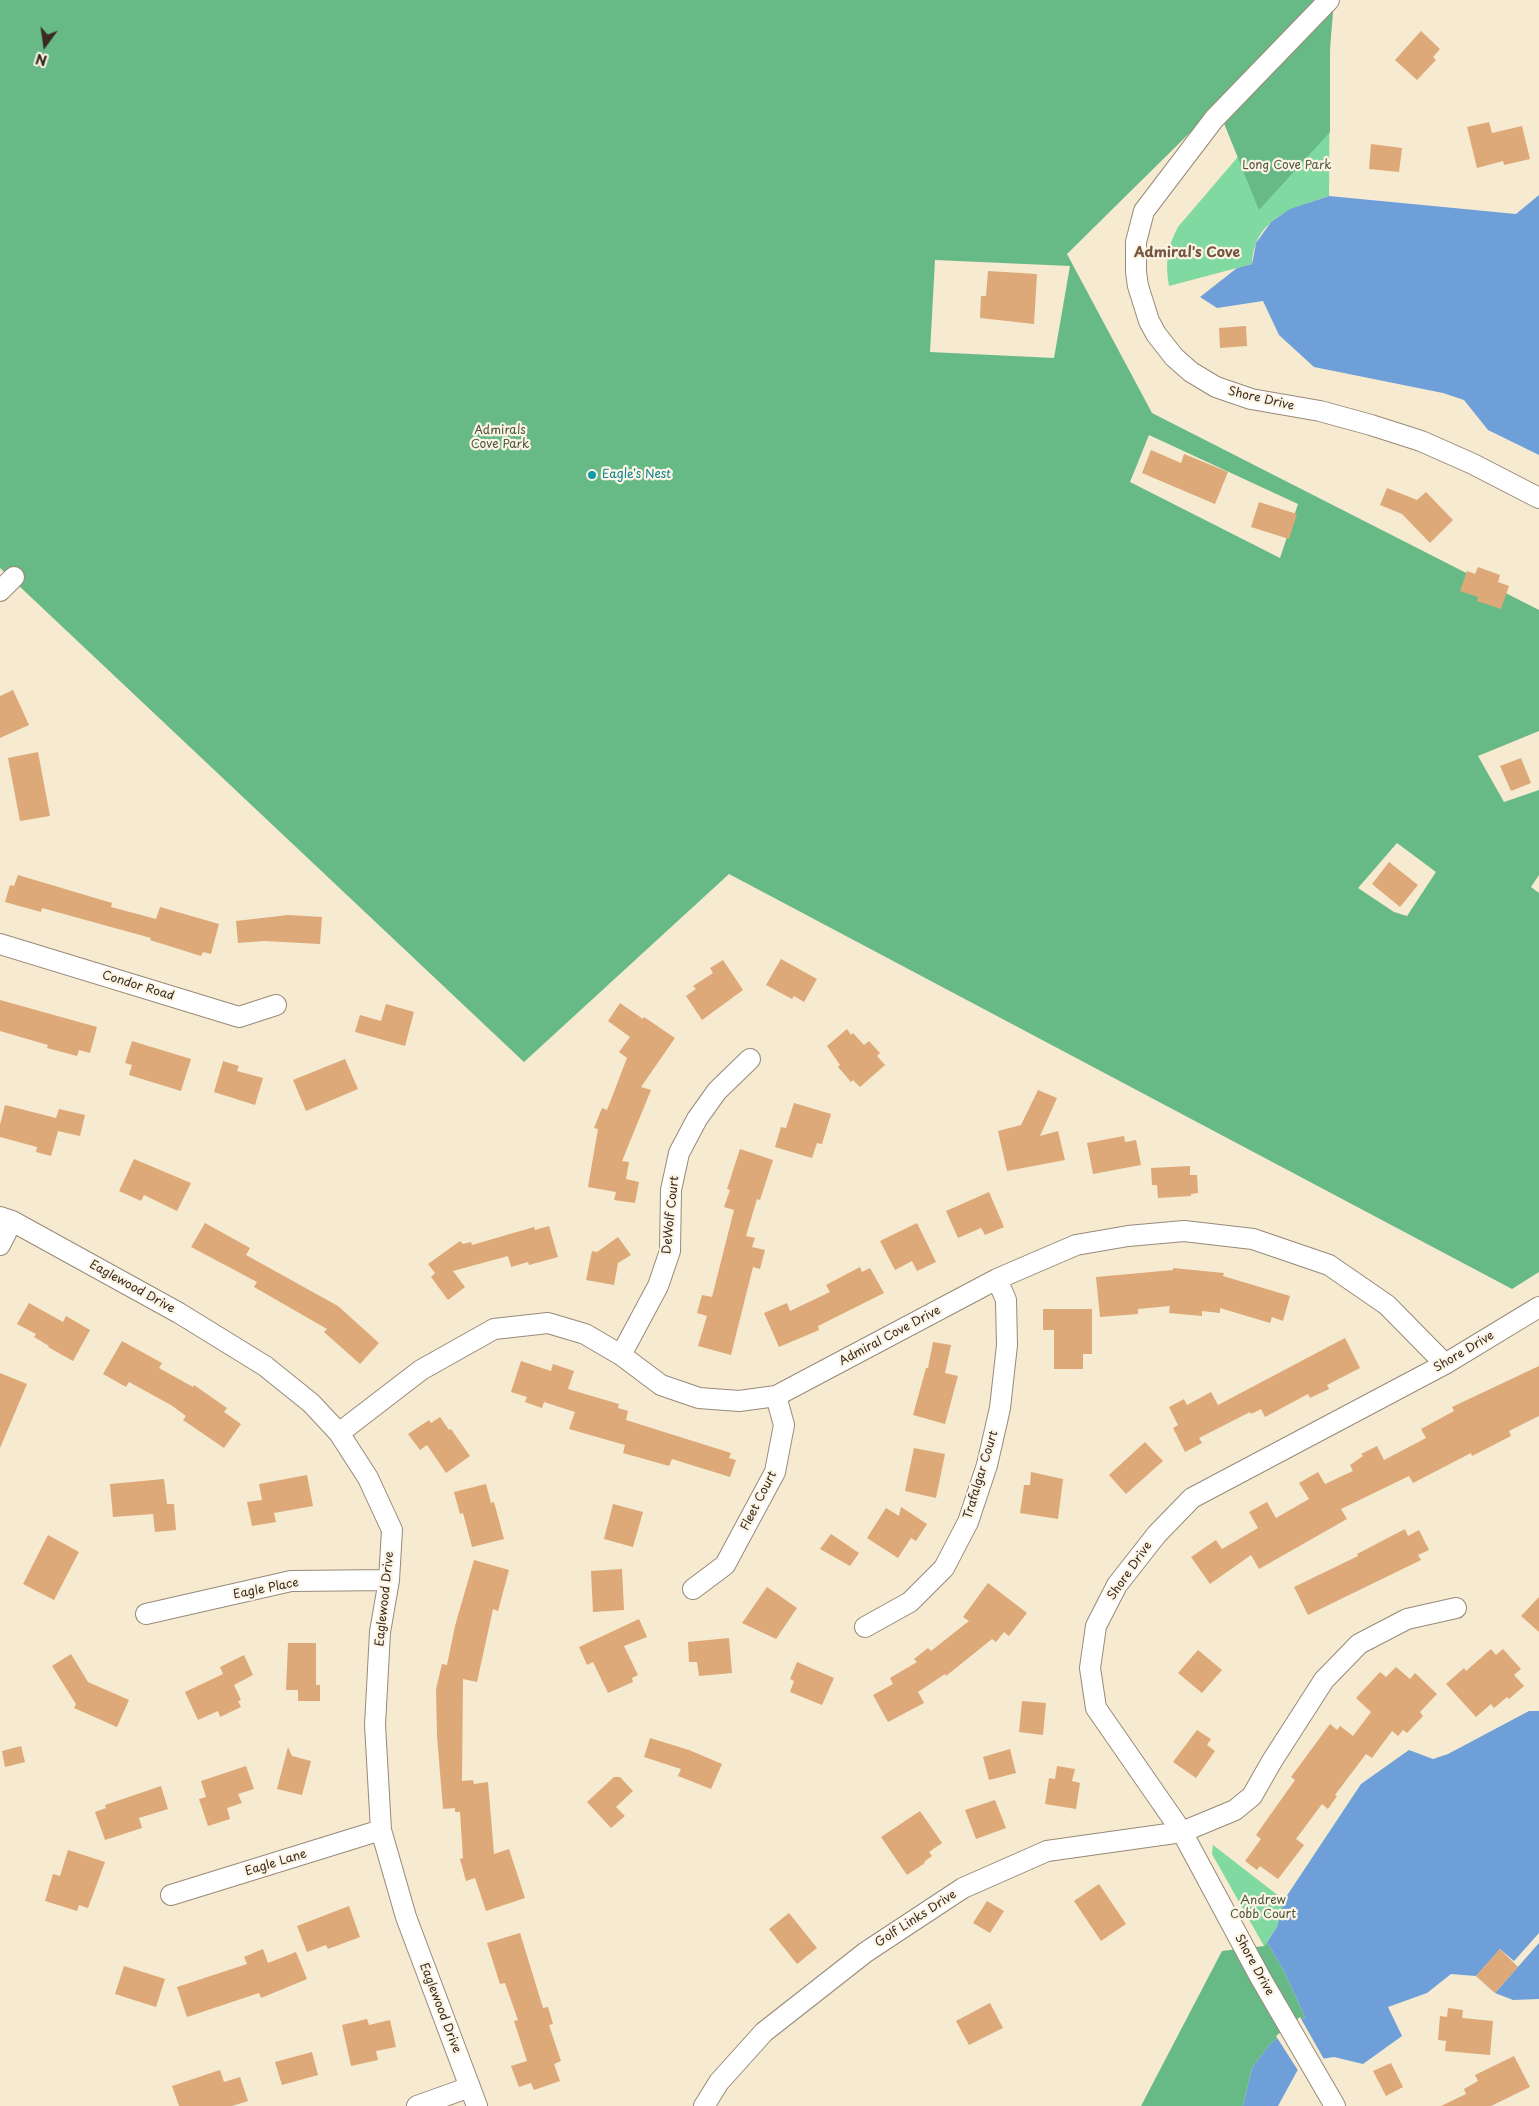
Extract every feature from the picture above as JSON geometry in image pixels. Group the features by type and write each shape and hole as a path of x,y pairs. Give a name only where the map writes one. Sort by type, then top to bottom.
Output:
{"street":[{"name":"Shore Drive","path":"1329,0 1214,120 1144,210 1136,242 1136,272 1138,286 1149,321 1174,357 1191,372 1216,387 1251,399 1363,422 1421,441 1474,464 1539,498"},
{"name":"Condor Road","path":"0,944 239,1017 276,1005"},
{"name":"DeWolf Court","path":"621,1355 658,1286 670,1251 671,1190 680,1153 697,1119 717,1091 750,1059"},
{"path":"0,1245 6,1219"},
{"name":"Eaglewood Drive","path":"6,1219 179,1313 265,1366 311,1403 339,1433 368,1478 392,1530 389,1580 380,1632 375,1725 381,1830 406,1918 477,2106"},
{"name":"Admiral Cove Drive","path":"339,1433 420,1370 494,1329 548,1322 584,1334 621,1355 661,1384 699,1398 739,1401 776,1396 997,1279 1076,1245 1128,1236 1184,1231 1253,1239 1329,1265 1387,1305 1446,1364"},
{"name":"Trafalgar Court","path":"865,1627 910,1602 944,1568 968,1522 987,1465 1000,1408 1007,1345 1006,1300 997,1279"},
{"name":"Shore Drive","path":"1331,2099 1260,1977 1182,1832 1096,1708 1090,1668 1096,1626 1117,1585 1156,1534 1192,1498 1446,1364 1539,1307"},
{"name":"Fleet Court","path":"693,1589 725,1565 775,1472 784,1425 776,1396"},
{"name":"Eagle Place","path":"146,1614 291,1582 389,1580"},
{"path":"1182,1832 1235,1810 1252,1796 1324,1680 1359,1644 1407,1619 1456,1608"},
{"name":"Eagle Lane","path":"171,1895 381,1830"},
{"name":"Golf Links Drive","path":"704,2106 720,2082 764,2032 866,1952 963,1888 1048,1851 1182,1832"},
{"path":"416,2106 470,2087"}],"green space":[{"name":"Admirals Cove Park","path":"0,0 1334,0 1330,49 1330,132 1259,210 1217,106 1067,254 1152,413 1539,610 1539,731 1478,756 1504,802 1539,790 1539,875 1531,887 1539,893 1539,1272 1512,1289 729,874 524,1062 0,568","holes":["935,260 1070,266 1054,358 930,352","1149,435 1298,504 1280,558 1130,482","1397,843 1436,872 1407,916 1394,912 1358,888"]},
{"name":"Long Cove Park","path":"1330,49 1329,196 1289,211 1268,225 1254,248 1252,264 1169,286 1168,256 1171,242 1178,227"},
{"name":"Andrew Cobb Court","path":"1213,1845 1284,1900 1277,1927 1264,1946 1212,1854"},
{"path":"1267,1942 1284,1971 1305,2017 1270,2044 1252,2068 1243,2106 1141,2106 1222,1951 1264,1946"}],"water":[{"path":"1539,195 1539,455 1488,430 1464,400 1443,393 1314,367 1279,335 1263,301 1217,308 1200,297 1237,268 1252,264 1256,243 1271,222 1290,209 1329,196 1516,214"},
{"path":"1529,1711 1539,1711 1539,1999 1513,2000 1495,1993 1476,1976 1451,1974 1427,1993 1388,2007 1402,2036 1363,2064 1334,2057 1302,2062 1278,2106 1243,2106 1252,2068 1270,2044 1305,2017 1284,1971 1267,1942 1277,1927 1284,1900 1361,1784 1409,1750 1433,1759 1448,1754"}],"pier":[{"path":"1539,1933 1539,1943 1495,1993 1476,1976 1500,1949 1514,1961"},
{"path":"1300,2017 1325,2061 1303,2064 1299,2072 1276,2036"}],"building":[{"path":"1421,31 1440,49 1433,57 1436,60 1417,80 1395,60"},
{"path":"1489,122 1492,133 1522,126 1530,159 1504,165 1503,161 1477,168 1467,127"},
{"path":"1371,144 1402,148 1399,172 1369,169"},
{"path":"988,271 1037,274 1034,324 980,318 981,296 986,296"},
{"path":"1246,326 1247,346 1220,348 1219,328"},
{"path":"1151,450 1181,463 1184,454 1228,472 1215,504 1142,473"},
{"path":"1387,488 1417,500 1426,492 1453,520 1430,543 1402,514 1380,505"},
{"path":"1259,502 1297,514 1289,539 1251,527"},
{"path":"1478,567 1500,575 1498,582 1509,586 1501,609 1477,601 1478,597 1460,591 1467,571 1475,574"},
{"path":"13,690 29,725 0,738 0,696"},
{"path":"38,752 50,816 20,821 8,758"},
{"path":"1521,758 1531,783 1511,791 1500,766"},
{"path":"1389,862 1418,885 1400,907 1372,884"},
{"path":"18,875 112,903 111,907 156,919 160,907 219,924 211,954 203,952 201,956 150,940 151,938 42,908 41,912 5,902 10,885 14,886"},
{"path":"288,915 322,917 320,944 264,941 238,943 236,921"},
{"path":"781,959 817,979 804,1002 794,996 792,999 766,985"},
{"path":"723,960 743,990 702,1020 686,996 696,989 693,986 713,973 710,968"},
{"path":"0,1000 97,1027 90,1053 79,1050 77,1056 47,1048 48,1045 0,1031"},
{"path":"620,1003 675,1038 641,1087 651,1090 622,1161 629,1162 626,1179 639,1182 635,1203 614,1200 616,1192 588,1187 598,1129 594,1128 602,1108 607,1110 627,1058 619,1052 630,1037 608,1021"},
{"path":"386,1004 414,1012 405,1046 355,1032 360,1015 381,1021"},
{"path":"847,1029 851,1035 853,1033 864,1045 869,1041 880,1053 877,1056 885,1065 860,1087 853,1080 851,1082 838,1067 840,1065 827,1046"},
{"path":"132,1041 191,1059 181,1091 129,1075 132,1065 125,1063"},
{"path":"345,1059 358,1089 306,1111 293,1080"},
{"path":"223,1061 239,1066 237,1071 263,1078 255,1105 214,1092"},
{"path":"1038,1090 1057,1098 1040,1136 1058,1131 1065,1160 1007,1171 998,1131 1021,1125"},
{"path":"794,1103 831,1114 822,1144 817,1143 812,1158 775,1147 781,1127 786,1128"},
{"path":"5,1105 56,1118 59,1109 85,1115 80,1136 58,1131 51,1156 36,1152 37,1147 0,1137 0,1125"},
{"path":"1124,1136 1125,1142 1136,1140 1141,1165 1093,1174 1087,1143"},
{"path":"740,1149 773,1160 760,1200 757,1199 746,1236 755,1238 752,1247 765,1250 760,1269 753,1267 731,1355 698,1346 707,1316 697,1313 702,1295 712,1297 734,1210 724,1207 730,1190 727,1189"},
{"path":"134,1159 191,1183 177,1211 144,1195 141,1201 119,1191"},
{"path":"1190,1166 1190,1175 1197,1175 1198,1193 1191,1194 1191,1196 1158,1198 1157,1185 1152,1185 1151,1168"},
{"path":"989,1192 1004,1227 985,1235 981,1228 958,1238 946,1211"},
{"path":"205,1223 250,1248 246,1255 338,1306 379,1343 360,1364 324,1332 327,1329 254,1287 257,1282 191,1247"},
{"path":"917,1223 936,1262 917,1271 912,1261 895,1270 880,1241"},
{"path":"549,1226 558,1257 529,1265 528,1262 511,1267 508,1256 453,1271 465,1287 448,1300 431,1277 435,1273 428,1264 460,1241 463,1244 471,1242 472,1245 534,1227 535,1230"},
{"path":"618,1237 631,1255 618,1263 614,1285 586,1280 592,1251 597,1252"},
{"path":"860,1267 862,1272 870,1268 884,1293 818,1326 819,1330 779,1347 764,1313 787,1303 790,1311 830,1292 826,1285"},
{"path":"1173,1268 1224,1273 1223,1276 1290,1296 1283,1321 1272,1317 1270,1323 1220,1308 1220,1313 1202,1311 1202,1316 1169,1313 1170,1306 1138,1309 1138,1314 1100,1317 1096,1277 1173,1270"},
{"path":"29,1303 63,1322 66,1316 90,1330 73,1361 34,1337 36,1334 17,1324"},
{"path":"1043,1309 1092,1309 1092,1354 1083,1354 1083,1369 1054,1369 1054,1330 1043,1330"},
{"path":"1345,1338 1360,1368 1327,1385 1329,1389 1310,1398 1308,1394 1265,1417 1261,1409 1251,1414 1250,1412 1199,1438 1202,1443 1185,1452 1173,1428 1178,1425 1169,1407 1184,1399 1187,1405 1211,1392 1218,1405"},
{"path":"122,1341 162,1363 159,1368 193,1387 194,1385 227,1408 224,1412 241,1424 224,1448 183,1420 186,1416 171,1405 129,1382 126,1387 103,1374"},
{"path":"933,1342 951,1345 945,1373 958,1376 945,1424 913,1415 926,1368 928,1368"},
{"path":"521,1361 551,1371 553,1364 574,1371 568,1389 619,1404 618,1408 628,1411 626,1420 731,1453 729,1458 736,1460 730,1477 672,1459 669,1466 623,1453 625,1445 569,1429 575,1412 544,1402 542,1408 525,1402 527,1397 511,1392"},
{"path":"1539,1366 1539,1416 1509,1431 1511,1436 1472,1456 1471,1453 1413,1483 1409,1476 1341,1509 1347,1519 1259,1569 1251,1555 1210,1584 1191,1557 1216,1540 1222,1549 1258,1528 1249,1512 1267,1502 1276,1518 1309,1499 1299,1483 1318,1472 1325,1484 1353,1471 1350,1465 1363,1456 1361,1454 1377,1446 1384,1460 1426,1438 1421,1429 1454,1411 1452,1407"},
{"path":"0,1373 27,1384 0,1448"},
{"path":"440,1417 470,1456 446,1473 427,1445 420,1450 408,1434 429,1420 431,1423"},
{"path":"1145,1442 1163,1461 1126,1494 1109,1475"},
{"path":"914,1448 945,1454 936,1498 905,1491"},
{"path":"1031,1472 1063,1479 1058,1519 1020,1513 1024,1485 1030,1485"},
{"path":"307,1475 313,1506 274,1513 276,1522 252,1526 247,1502 262,1500 259,1484"},
{"path":"164,1479 167,1504 174,1504 176,1530 155,1532 153,1514 113,1517 110,1484"},
{"path":"486,1484 491,1503 494,1502 504,1539 472,1547 463,1513 460,1514 454,1492"},
{"path":"613,1504 643,1512 633,1547 604,1539"},
{"path":"901,1507 927,1524 916,1541 911,1538 898,1558 867,1538 886,1508 899,1516"},
{"path":"1405,1529 1408,1536 1419,1530 1429,1550 1418,1555 1421,1560 1308,1615 1294,1587 1358,1556 1357,1554"},
{"path":"831,1534 859,1553 850,1566 820,1549"},
{"path":"48,1535 79,1552 54,1600 23,1584"},
{"path":"474,1560 509,1570 498,1611 493,1609 477,1682 463,1679 462,1781 473,1780 474,1784 488,1782 494,1854 509,1849 525,1898 486,1911 475,1878 466,1881 460,1859 463,1858 460,1812 455,1812 455,1808 443,1809 437,1736 436,1689 442,1664 447,1665 455,1626"},
{"path":"622,1569 624,1610 593,1612 591,1571"},
{"path":"988,1583 1027,1613 1009,1636 1004,1632 996,1642 992,1639 946,1676 945,1674 918,1692 924,1703 888,1722 873,1695 893,1684 890,1678 917,1662 914,1659 928,1648 931,1651 969,1621 963,1617"},
{"path":"767,1587 797,1608 776,1639 742,1623"},
{"path":"1539,1597 1539,1632 1521,1616"},
{"path":"639,1619 647,1637 624,1646 638,1675 632,1678 633,1682 608,1693 593,1662 587,1665 579,1647"},
{"path":"729,1638 732,1673 699,1676 697,1662 689,1662 688,1642"},
{"path":"288,1643 316,1643 316,1685 320,1685 320,1701 298,1701 298,1690 286,1690"},
{"path":"1491,1649 1496,1655 1503,1649 1521,1669 1514,1675 1524,1686 1509,1699 1507,1697 1494,1708 1491,1704 1476,1717 1446,1684 1464,1668 1466,1671"},
{"path":"1198,1650 1222,1670 1202,1693 1178,1673"},
{"path":"71,1654 88,1682 129,1700 117,1727 74,1708 76,1704 52,1666"},
{"path":"244,1655 253,1675 234,1685 241,1700 238,1701 241,1707 220,1717 218,1711 198,1720 185,1692 223,1674 220,1667"},
{"path":"797,1662 834,1678 822,1705 790,1692 794,1681 790,1679"},
{"path":"1396,1667 1410,1679 1415,1673 1437,1694 1420,1712 1423,1716 1407,1733 1403,1730 1398,1736 1392,1731 1372,1758 1366,1754 1335,1795 1337,1796 1328,1809 1322,1804 1296,1839 1304,1845 1278,1879 1260,1866 1257,1870 1245,1861 1261,1839 1256,1835 1295,1780 1291,1777 1330,1724 1337,1730 1340,1726 1353,1736 1371,1712 1356,1698 1380,1672 1386,1677"},
{"path":"1022,1701 1046,1703 1043,1735 1019,1732"},
{"path":"1197,1730 1211,1739 1207,1745 1215,1751 1196,1778 1173,1762"},
{"path":"650,1738 689,1750 722,1764 711,1789 678,1776 681,1769 644,1757"},
{"path":"21,1746 25,1762 5,1767 2,1751"},
{"path":"288,1747 292,1756 311,1761 302,1795 277,1789"},
{"path":"1010,1749 1016,1773 989,1780 983,1757"},
{"path":"246,1766 254,1789 238,1794 242,1803 227,1808 230,1819 208,1826 199,1799 206,1797 201,1781"},
{"path":"1057,1766 1075,1769 1072,1781 1080,1783 1076,1809 1045,1804 1049,1778 1055,1779"},
{"path":"614,1777 620,1777 633,1791 616,1807 625,1816 611,1828 587,1802"},
{"path":"161,1786 168,1809 139,1818 142,1828 105,1840 95,1812 106,1808 105,1805"},
{"path":"995,1800 1006,1828 976,1839 965,1810"},
{"path":"920,1811 942,1843 929,1852 932,1856 925,1863 907,1875 881,1837"},
{"path":"68,1850 105,1862 88,1908 79,1905 77,1911 45,1901 53,1874 60,1876"},
{"path":"1099,1884 1126,1924 1101,1941 1074,1901"},
{"path":"987,1901 1004,1911 990,1933 973,1923"},
{"path":"349,1906 360,1937 328,1949 326,1945 307,1952 297,1926"},
{"path":"789,1913 817,1948 797,1964 769,1929"},
{"path":"520,1933 543,2008 548,2007 553,2024 549,2025 561,2061 554,2064 560,2081 534,2090 531,2083 519,2087 511,2066 527,2061 514,2021 518,2020 505,1983 500,1984 487,1943"},
{"path":"263,1949 268,1963 296,1952 307,1979 261,1998 259,1993 187,2017 177,1987 247,1964 244,1957"},
{"path":"1500,1949 1518,1967 1495,1993 1476,1976"},
{"path":"124,1966 165,1979 156,2007 115,1994"},
{"path":"990,2003 1003,2028 969,2045 956,2021"},
{"path":"1448,2008 1463,2010 1462,2018 1493,2021 1490,2055 1445,2051 1446,2041 1438,2040 1440,2016 1447,2017"},
{"path":"367,2019 369,2025 390,2020 396,2047 376,2051 378,2060 351,2066 342,2025"},
{"path":"312,2052 318,2075 282,2085 275,2062"},
{"path":"1514,2056 1530,2087 1491,2106 1441,2106 1466,2094 1464,2089 1478,2081 1475,2075"},
{"path":"1391,2063 1403,2087 1386,2096 1373,2071"},
{"path":"220,2070 224,2082 240,2077 248,2101 232,2106 179,2106 172,2086"}],"place":[{"name":"Eagle's Nest","path":"592,475"}],"district":[{"name":"Admiral's Cove","path":"1187,253"}]}
